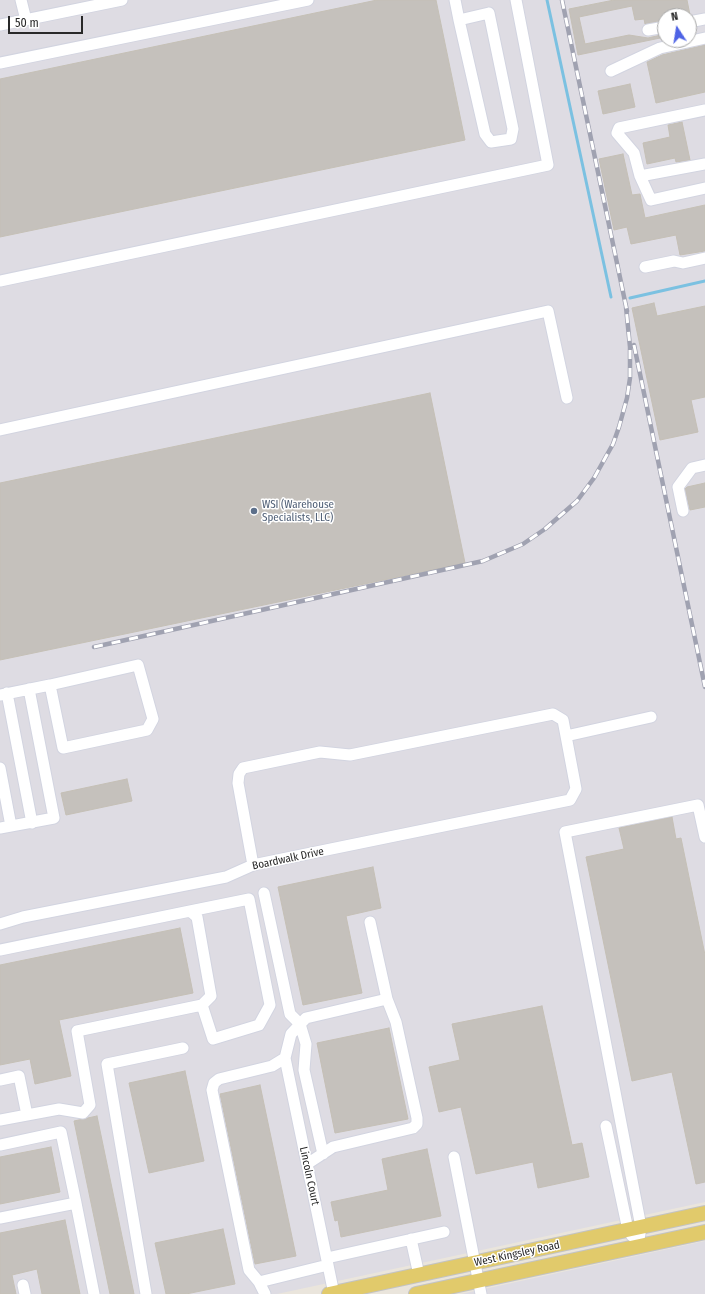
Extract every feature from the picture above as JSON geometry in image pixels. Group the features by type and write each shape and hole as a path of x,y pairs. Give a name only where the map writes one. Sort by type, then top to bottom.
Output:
{"main road":[{"name":"West Kingsley Road","path":"332,1294 705,1213"},
{"name":"West Kingsley Road","path":"420,1293 480,1287 638,1246 705,1232"},
{"path":"419,1275 420,1293"}],"street":[{"path":"22,0 26,20"},
{"path":"0,25 26,20 76,5 122,0"},
{"path":"0,63 291,2 308,0"},
{"path":"455,0 459,20 485,134 491,142 511,139 513,129 489,13 459,20"},
{"path":"0,281 548,165 516,0"},
{"path":"648,30 657,28"},
{"path":"611,71 660,48 705,38"},
{"path":"705,110 619,128 617,133 634,152 640,176 651,200 705,188"},
{"path":"640,176 705,164"},
{"path":"645,267 674,261 683,263 705,258"},
{"path":"0,430 548,310 567,398"},
{"path":"683,510 678,487 692,468 705,466"},
{"path":"32,823 4,694 29,689 50,684 138,665 153,719 147,730 63,748 50,684"},
{"path":"0,768 5,827 54,818 29,689"},
{"name":"Boardwalk Drive","path":"0,924 23,917 226,876 253,865 570,800 576,788 563,720 553,714 350,755 320,752 243,768 238,783 253,865"},
{"path":"566,736 651,718"},
{"path":"638,1246 565,832 698,805 705,836"},
{"path":"264,893 290,1014 300,1024 306,1044 304,1070 323,1154"},
{"path":"0,950 249,899 270,1005 259,1025 213,1039 202,1005"},
{"path":"0,1120 59,1109 83,1112 90,1105 77,1031 202,1005 211,996 197,917 190,911"},
{"path":"307,1164 333,1147 413,1128 416,1124 417,1118 396,1022 387,999 370,922"},
{"path":"265,1294 259,1282 248,1270 212,1090 214,1082 219,1079 272,1066 285,1058 291,1034 306,1018 387,999"},
{"path":"146,1294 107,1064 183,1048"},
{"name":"Lincoln Court","path":"285,1058 327,1261 332,1294"},
{"path":"0,1080 19,1076 28,1115"},
{"path":"606,1126 635,1228"},
{"path":"0,1145 61,1132 94,1294"},
{"path":"454,1157 480,1287"},
{"path":"0,1218 76,1203"},
{"path":"259,1282 327,1261 444,1232"},
{"path":"411,1239 419,1275"}],"shaded area":[{"path":"0,0 705,0 705,1202 277,1294 0,1294"},
{"path":"705,1241 705,1294 461,1294"}],"building":[{"path":"377,0 436,0 465,140 0,237 0,79"},
{"path":"614,0 687,0 689,8 657,8 657,22 645,24 644,19 635,20 632,6 579,17 585,44 629,35 648,38 657,36 657,39 578,55 569,9"},
{"path":"705,45 705,92 656,103 647,62 662,55"},
{"path":"630,84 635,107 603,114 598,91"},
{"path":"682,122 690,160 676,162 675,158 647,164 643,143 670,137 668,125"},
{"path":"623,154 632,195 640,194 645,218 705,205 705,251 680,255 676,235 631,244 627,227 614,230 599,159"},
{"path":"654,303 657,316 705,306 705,397 691,400 698,432 660,440 632,308"},
{"path":"430,393 465,563 0,660 0,483"},
{"path":"705,483 705,507 690,510 685,489 687,487"},
{"path":"127,779 132,801 66,815 61,793"},
{"path":"672,817 676,839 681,838 705,955 705,1182 696,1184 672,1072 632,1081 586,857 624,849 619,828"},
{"path":"373,867 381,908 346,916 362,993 303,1005 278,887"},
{"path":"180,928 193,993 59,1020 71,1076 35,1084 30,1059 0,1065 0,965"},
{"path":"542,1006 572,1145 582,1143 589,1177 538,1188 533,1162 476,1174 461,1107 439,1112 429,1067 460,1060 452,1024"},
{"path":"389,1028 408,1119 335,1133 317,1043"},
{"path":"185,1071 204,1161 149,1173 129,1083"},
{"path":"260,1085 296,1256 255,1264 220,1094"},
{"path":"97,1116 134,1294 110,1294 74,1121"},
{"path":"51,1147 60,1192 0,1204 0,1157"},
{"path":"427,1149 441,1216 341,1237 338,1220 335,1221 331,1202 388,1190 382,1159"},
{"path":"65,1220 80,1294 42,1294 37,1269 12,1275 16,1294 0,1294 0,1233"},
{"path":"223,1229 235,1284 186,1294 166,1294 155,1243"}],"waterway":[{"path":"547,0 611,297"},
{"path":"630,298 705,281"}],"railway":[{"path":"562,0 627,311"},
{"path":"94,647 483,561 523,544 545,529 577,501 594,478 613,444 627,398 630,378 630,347 626,307"},
{"path":"634,345 705,687"}],"place":[{"name":"WSI (Warehouse Specialists, LLC)","path":"254,511"}]}
